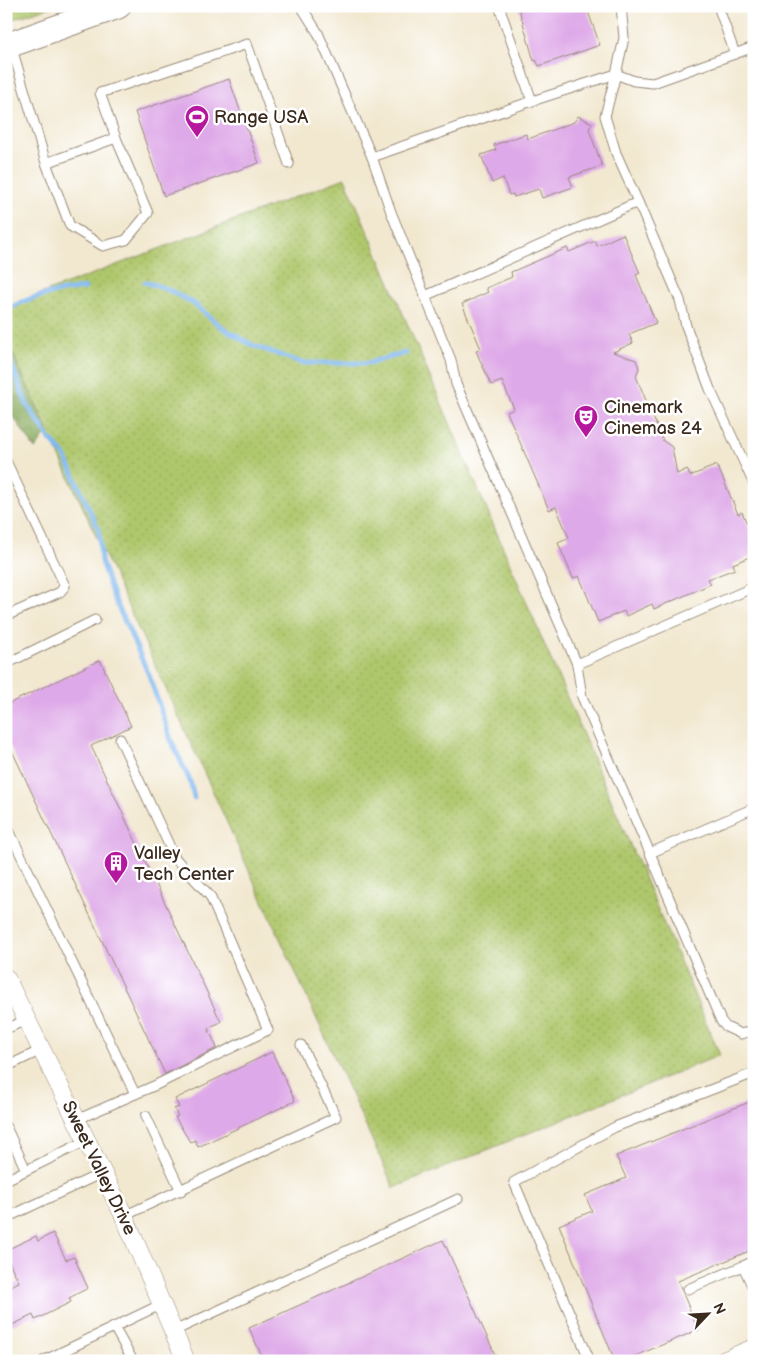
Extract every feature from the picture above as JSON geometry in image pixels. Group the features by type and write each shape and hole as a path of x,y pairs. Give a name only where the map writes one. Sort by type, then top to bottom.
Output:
{"main road":[{"path":"8,45 118,6"}],"street":[{"name":"Sweet Valley Drive","path":"6,978 124,1216 186,1361"},
{"path":"723,1361 754,1348"}],"lane":[{"path":"301,6 318,34 372,157 391,212 451,360 456,384 577,664 582,697 721,1021 726,1027 741,1034 754,1030"},
{"path":"499,6 532,101"},
{"path":"621,6 624,38 605,116 616,153 680,300 686,326 710,388 754,484"},
{"path":"718,6 735,54"},
{"path":"8,45 46,163 70,226 103,246 126,240 148,213 116,138 100,93 247,44 289,164"},
{"path":"372,157 616,74 634,81 653,83 754,47"},
{"path":"46,163 116,138"},
{"path":"425,296 638,202"},
{"path":"6,461 65,586 60,592 6,616"},
{"path":"577,664 754,586"},
{"path":"6,664 96,620"},
{"path":"76,1120 268,1030 210,896 175,858 120,738"},
{"path":"650,853 754,808"},
{"path":"6,824 135,1094"},
{"path":"6,1029 26,1020"},
{"path":"124,1216 336,1117 302,1045"},
{"path":"6,1067 41,1050"},
{"path":"590,1361 514,1182 615,1127 754,1073"},
{"path":"146,1116 181,1191"},
{"path":"6,1127 26,1170"},
{"path":"6,1180 86,1141"},
{"path":"6,1218 102,1173"},
{"path":"174,1331 458,1199"},
{"path":"688,1289 754,1261"},
{"path":"743,1266 754,1290"},
{"path":"43,1361 162,1304"},
{"path":"114,1327 133,1361"}],"green space":[{"path":"6,6 54,6 6,21"},
{"path":"345,178 720,1055 394,1188 6,339 6,307"},
{"path":"6,339 48,431 35,449 6,406"}],"building":[{"path":"518,6 586,6 600,45 539,66 536,60 534,61"},
{"name":"Range USA","path":"229,79 259,163 164,196 135,112"},
{"path":"578,116 592,123 589,129 602,166 569,177 573,187 542,198 539,189 514,197 513,194 509,195 503,178 492,183 481,155 496,150 494,145 526,134 528,139 574,122"},
{"path":"623,234 640,273 636,275 656,323 629,334 633,343 613,352 636,360 639,368 636,376 663,441 672,447 677,474 687,469 690,476 717,465 738,514 742,512 754,540 754,555 733,564 735,569 708,579 711,584 654,609 652,604 626,616 624,611 598,622 579,576 573,578 558,543 569,538 556,507 549,510 507,412 514,409 502,381 491,385 476,351 481,349 462,304 488,292 486,288 512,277 511,272 567,248 569,252 595,241 597,246"},
{"name":"Valley Tech Center","path":"100,660 131,726 91,746 221,1022 208,1028 217,1048 165,1074 6,738 6,705"},
{"path":"272,1052 295,1101 198,1147 195,1140 190,1142 175,1117 178,1116 174,1109 179,1107 175,1099"},
{"path":"754,1100 754,1249 678,1281 698,1330 623,1361 615,1361 559,1225 592,1211 585,1195 626,1178 616,1156"},
{"path":"53,1233 66,1260 74,1257 88,1288 69,1298 71,1302 35,1320 33,1315 6,1328 6,1288 19,1282 6,1256 6,1250 36,1236 38,1241"},
{"path":"443,1240 498,1361 264,1361 249,1328"}],"waterway":[{"path":"145,282 167,289 193,303 223,328 252,345 302,363 368,363 406,353"},
{"path":"6,311 33,298 55,292 85,288"},
{"path":"6,350 27,405 50,439 65,456 99,531 101,561 112,593 149,675 171,740 190,781 194,798"}],"place":[{"name":"Range USA","path":"197,138"},
{"name":"Cinemark Cinemas 24","path":"586,438"},
{"name":"Valley Tech Center","path":"116,884"}]}
